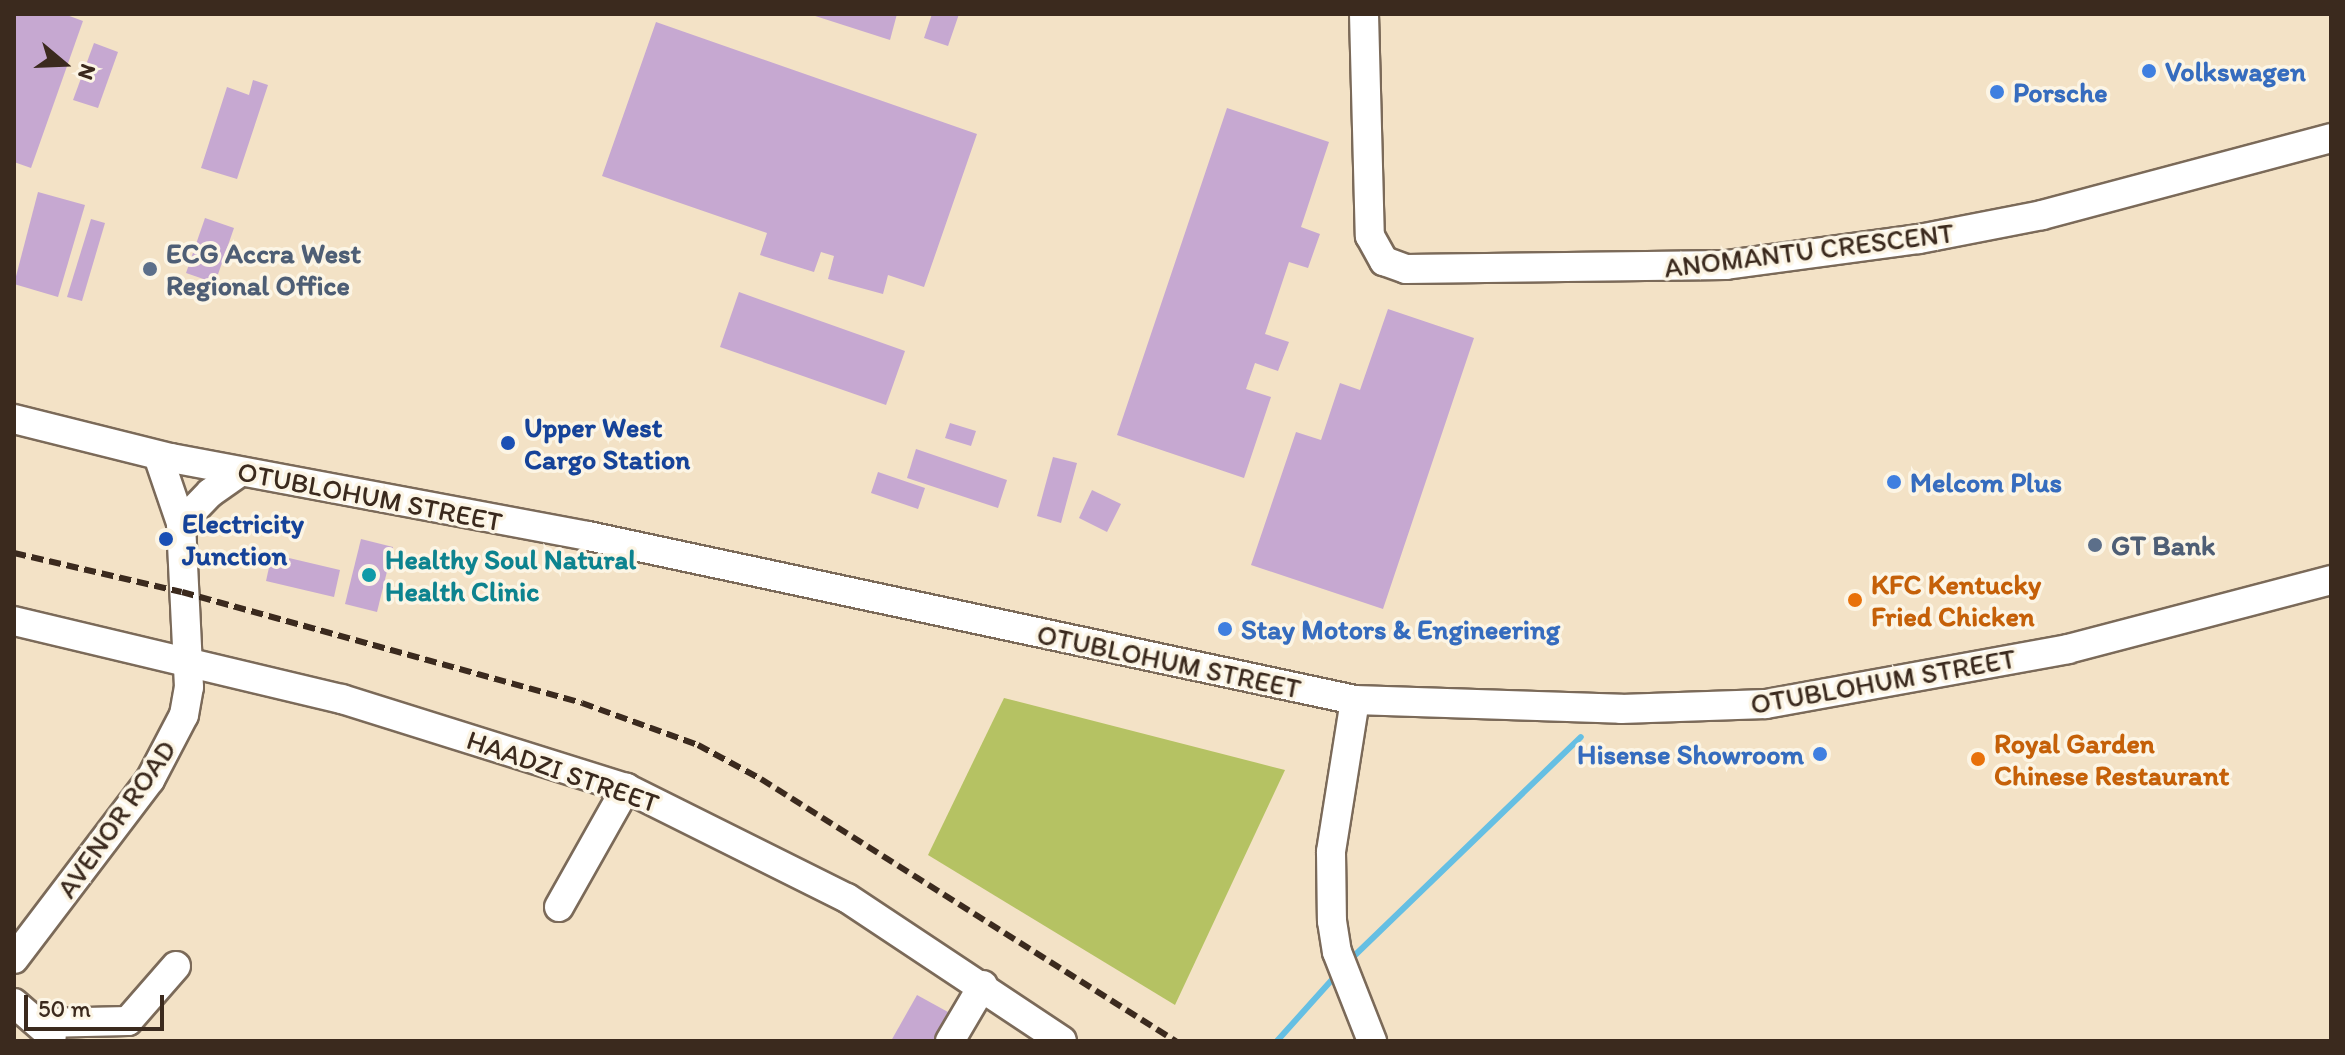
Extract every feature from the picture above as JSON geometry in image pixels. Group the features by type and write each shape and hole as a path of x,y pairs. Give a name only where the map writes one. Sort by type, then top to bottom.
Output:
{"street":[{"name":"ANOMANTU CRESCENT","path":"1364,14 1370,236 1384,261 1406,269 1726,265 1919,239 2042,215 2331,138"},
{"name":"OTUBLOHUM STREET","path":"14,419 158,456 588,536 1355,700 1621,709 1766,704 2068,649 2331,580"},
{"name":"AVENOR ROAD","path":"14,959 167,751 187,703 181,523 158,456"},
{"path":"181,523 210,493 240,472"},
{"name":"HAADZI STREET","path":"14,621 342,699 626,788 847,898 983,985 1062,1041"},
{"path":"1355,700 1331,852 1332,921 1337,952 1372,1041"},
{"path":"559,907 626,788"},
{"path":"14,1003 49,1032 135,1031 176,966"},
{"path":"950,1041 983,985"}],"green space":[{"path":"1004,698 1285,770 1175,1005 928,855"}],"building":[{"path":"14,14 64,14 83,21 31,168 14,162"},
{"path":"809,14 897,14 890,40"},
{"path":"932,14 959,14 948,46 924,38"},
{"path":"656,22 977,134 924,287 888,275 883,294 828,279 834,256 821,252 814,272 760,255 767,233 602,176"},
{"path":"94,43 118,52 98,108 73,100"},
{"path":"253,80 268,85 237,179 201,168 227,87 249,95"},
{"path":"1227,108 1329,142 1301,227 1320,234 1308,268 1289,262 1265,334 1289,342 1278,371 1255,363 1246,389 1271,397 1244,478 1117,435"},
{"path":"38,192 85,205 58,297 14,284"},
{"path":"205,218 234,228 215,283 186,273"},
{"path":"91,219 105,223 82,301 67,297"},
{"path":"739,292 905,351 886,405 720,347"},
{"path":"1388,309 1474,338 1383,609 1251,565 1296,432 1321,440 1340,383 1360,390"},
{"path":"950,423 976,431 971,446 945,438"},
{"path":"916,449 1007,480 998,508 907,478"},
{"path":"1053,457 1077,463 1061,523 1037,516"},
{"path":"878,472 925,488 918,509 871,493"},
{"path":"1092,490 1121,504 1107,532 1079,518"},
{"name":"Healthy Soul Natural Health Clinic","path":"361,539 393,547 377,612 345,604"},
{"path":"272,554 340,570 334,597 266,581"},
{"path":"917,995 948,1012 933,1041 891,1041"}],"waterway":[{"path":"1352,958 1581,737"},
{"path":"1277,1041 1338,973"}],"railway":[{"path":"14,553 182,592 582,703 698,745 761,779 1176,1041"}],"place":[{"name":"Volkswagen","path":"2149,71"},
{"name":"Porsche","path":"1997,92"},
{"name":"ECG Accra West Regional Office","path":"150,269"},
{"name":"Upper West Cargo Station","path":"508,443"},
{"name":"Melcom Plus","path":"1894,482"},
{"name":"Electricity Junction","path":"166,539"},
{"name":"GT Bank","path":"2095,545"},
{"name":"Healthy Soul Natural Health Clinic","path":"369,575"},
{"name":"KFC Kentucky Fried Chicken","path":"1855,600"},
{"name":"Stay Motors & Engineering","path":"1225,629"},
{"name":"Hisense Showroom","path":"1820,754"},
{"name":"Royal Garden Chinese Restaurant","path":"1978,759"}]}
